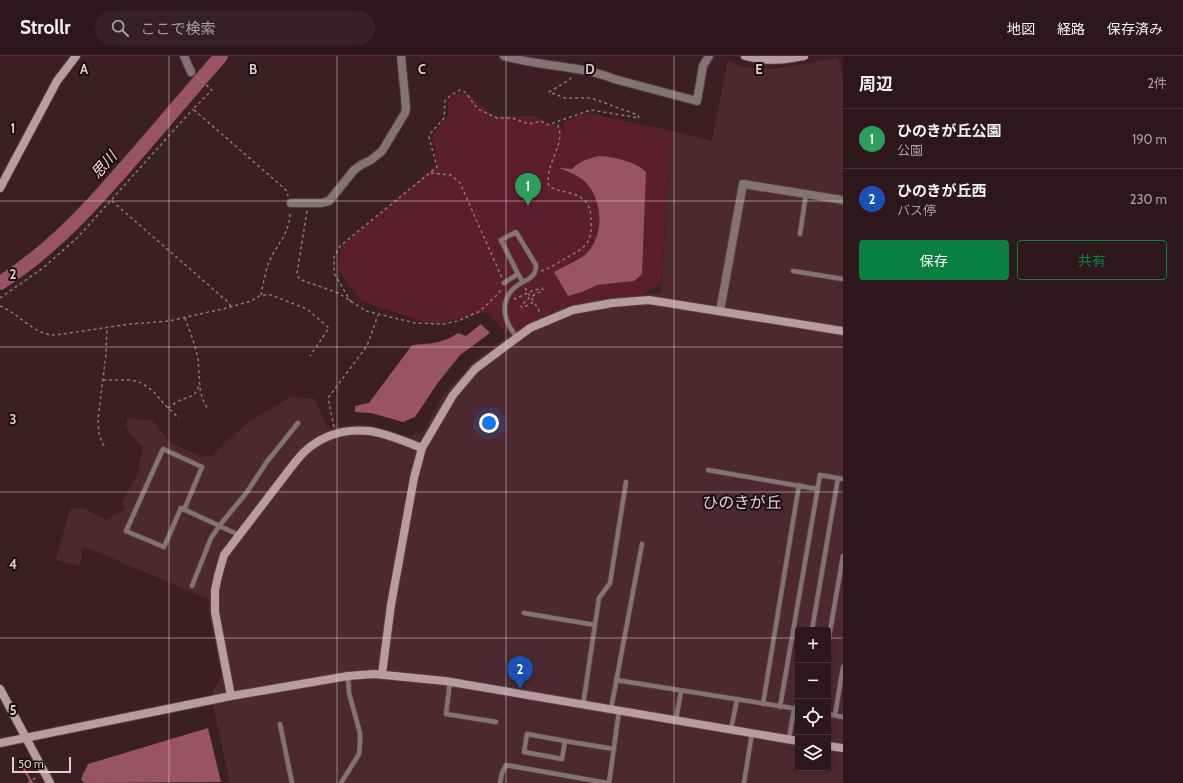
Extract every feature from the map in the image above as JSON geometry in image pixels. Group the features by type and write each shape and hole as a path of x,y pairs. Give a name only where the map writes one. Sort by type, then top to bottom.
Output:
{"street":[{"path":"0,188 57,81 76,56"},
{"path":"184,56 191,72"},
{"path":"291,202 321,203 329,201 354,170 361,164 371,160 382,152 405,113 406,107 401,56"},
{"path":"504,56 524,61 602,74 614,79 698,101 703,66 709,56"},
{"path":"745,56 760,60 780,60 804,56"},
{"path":"720,311 743,184 843,200"},
{"path":"382,674 391,604 414,478 422,448 453,395 475,369 530,328 573,310 612,303 649,300 843,331"},
{"path":"231,696 215,612 215,590 224,555 239,535 303,452 323,438 345,431 370,431 422,448"},
{"path":"0,743 231,696 348,676 382,674 450,682 795,740"},
{"path":"0,689 50,783"},
{"path":"831,746 843,748"}],"lane":[{"path":"800,234 806,194"},
{"path":"517,338 507,322 505,308 507,296 518,284 523,282 532,277 536,271 536,265 516,232 501,240 523,282"},
{"path":"793,271 843,279"},
{"path":"504,283 518,274"},
{"path":"192,586 211,538 247,492 266,462 298,423"},
{"path":"184,510 202,467 163,449 126,531 164,547 181,508 184,510 220,525 239,535"},
{"path":"708,470 817,489"},
{"path":"780,707 820,474 841,478 813,627"},
{"path":"583,704 599,598 610,583 626,482"},
{"path":"763,704 799,486"},
{"path":"611,709 642,544"},
{"path":"831,627 843,556"},
{"path":"524,613 595,625"},
{"path":"835,715 843,667"},
{"path":"342,783 359,754 360,744 360,733 349,693 348,676"},
{"path":"616,680 780,707 795,708"},
{"path":"450,682 446,714 496,722"},
{"path":"676,720 681,691"},
{"path":"731,729 737,700"},
{"path":"500,783 502,773 506,765 608,783 619,711"},
{"path":"831,714 843,717"},
{"path":"789,739 795,716"},
{"path":"280,724 292,783"},
{"path":"744,783 752,733"},
{"path":"565,741 562,759 524,752 527,734 614,749"}],"path":[{"path":"351,302 334,273 334,257 340,246 437,167 429,137 444,118 445,101 451,95 460,90 465,92 478,109 496,118 512,118 529,124 541,121 547,125 591,110 639,118 638,115 591,98 565,98 549,92 569,80 578,70"},
{"path":"0,298 43,268 77,238 193,109 212,90 191,72"},
{"path":"193,109 286,190 291,202 290,216 285,236 269,262 261,295"},
{"path":"541,271 583,249 588,242 592,226 591,214 584,200 576,195 549,186 548,182 550,170 560,134 557,122"},
{"path":"305,203 307,212 297,273 299,279 338,293 366,311 415,323 443,324 458,321 480,311 499,293 504,283 460,183 451,175 429,173"},
{"path":"111,201 229,303 231,307"},
{"path":"525,288 543,318"},
{"path":"518,294 514,298 515,299 542,288 543,290 521,306 522,308 534,302"},
{"path":"0,306 40,331 51,335 63,335 107,327 185,318 231,307 250,301 261,295 272,294 307,309 329,328 310,356"},
{"path":"336,433 328,398 367,346 378,314"},
{"path":"185,318 197,353 202,401 208,409"},
{"path":"104,446 99,435 98,419 104,380 107,327"},
{"path":"104,380 131,380 142,383 154,392 179,418"},
{"path":"168,408 176,402 192,396 197,392 199,380"},
{"path":"28,783 35,778"}],"shaded area":[{"path":"838,58 843,79 843,783 230,783 214,710 213,691 222,676 210,620 208,599 83,546 80,566 56,560 70,509 83,508 106,520 125,509 122,502 139,472 139,463 143,448 126,428 127,418 153,421 171,443 202,457 212,456 247,423 290,397 315,399 327,428 370,425 407,437 424,431 443,395 476,359 509,335 532,321 558,309 597,298 661,293 672,131 712,141 728,60 742,67 774,69"},
{"path":"457,93 469,94 493,116 534,116 565,130 563,122 588,113 672,131 661,283 641,295 597,298 558,309 532,321 509,335 487,312 432,325 361,301 338,269 341,247 437,164 432,136 448,116 448,101"},
{"path":"600,156 618,159 637,165 646,172 642,274 634,281 597,285 582,292 568,296 554,272 583,256 592,247 596,239 598,229 599,210 597,201 588,185 582,179 559,168 572,169 585,160"},
{"path":"481,324 490,333 460,355 437,384 415,417 403,422 371,413 355,412 355,406 369,403 412,345 442,341 458,333 466,336"},
{"path":"208,728 221,782 84,783 81,779 88,764"}],"waterway":[{"name":"思川","path":"0,283 46,249 87,210 221,56"},
{"path":"20,762 32,783"}],"place":[{"name":"ひのきが丘公園","path":"528,206"},
{"name":"ひのきが丘西","path":"520,689"}],"district":[{"name":"ひのきが丘","path":"742,502"}]}
